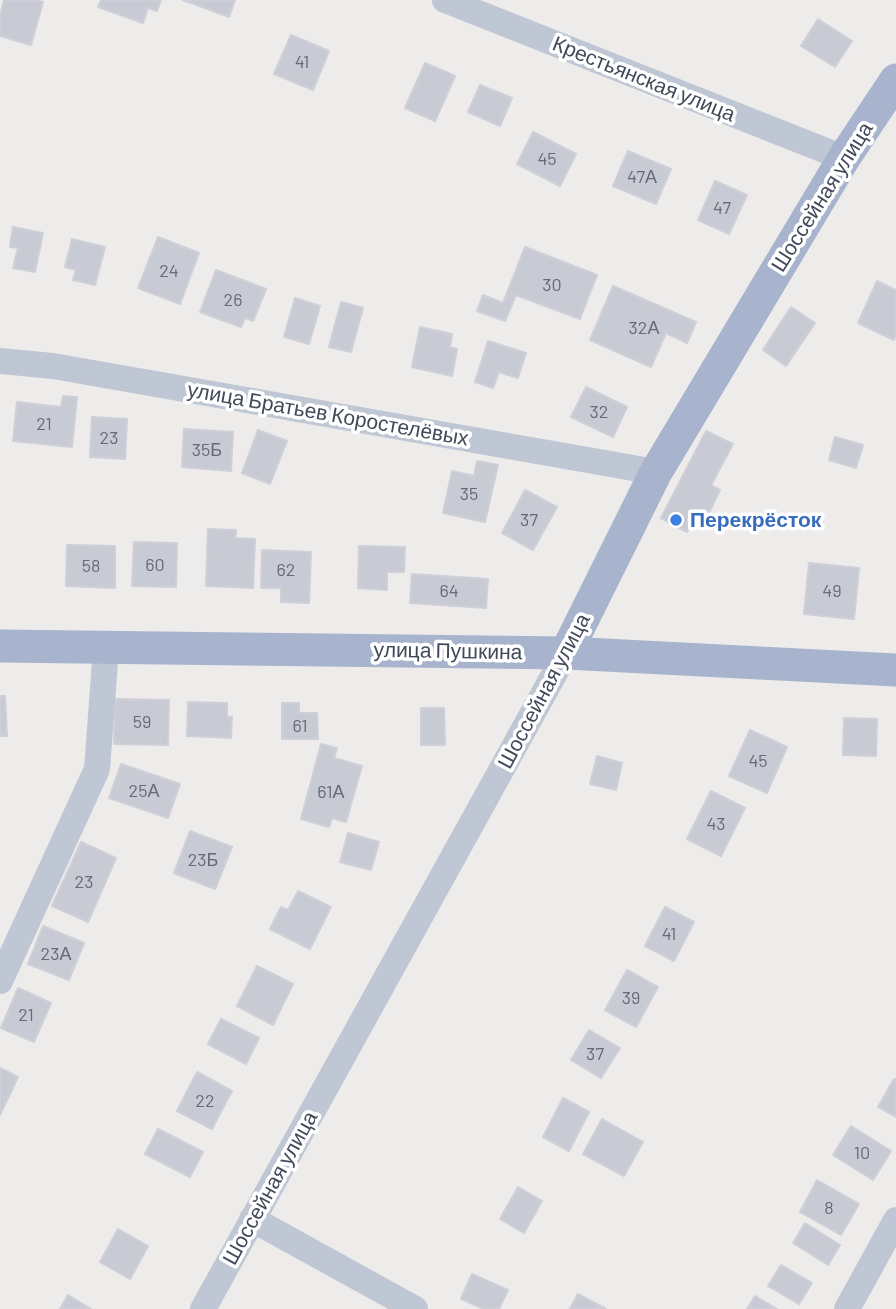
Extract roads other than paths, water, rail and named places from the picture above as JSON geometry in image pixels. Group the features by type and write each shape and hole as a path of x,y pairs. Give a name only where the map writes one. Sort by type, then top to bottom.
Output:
{"main road":[{"name":"Шоссейная улица","path":"566,653 656,472 844,158 896,80"},
{"name":"улица Пушкина","path":"0,646 566,653 896,670"}],"street":[{"name":"Крестьянская улица","path":"445,0 844,158"},
{"name":"улица Братьев Коростелёвых","path":"0,362 53,366 656,472"},
{"path":"0,981 96,769 106,648"},
{"name":"Шоссейная улица","path":"203,1309 566,653"},
{"path":"253,1219 415,1309"},
{"path":"847,1309 896,1220"}],"place":[{"name":"Перекрёсток","path":"676,520"}]}
